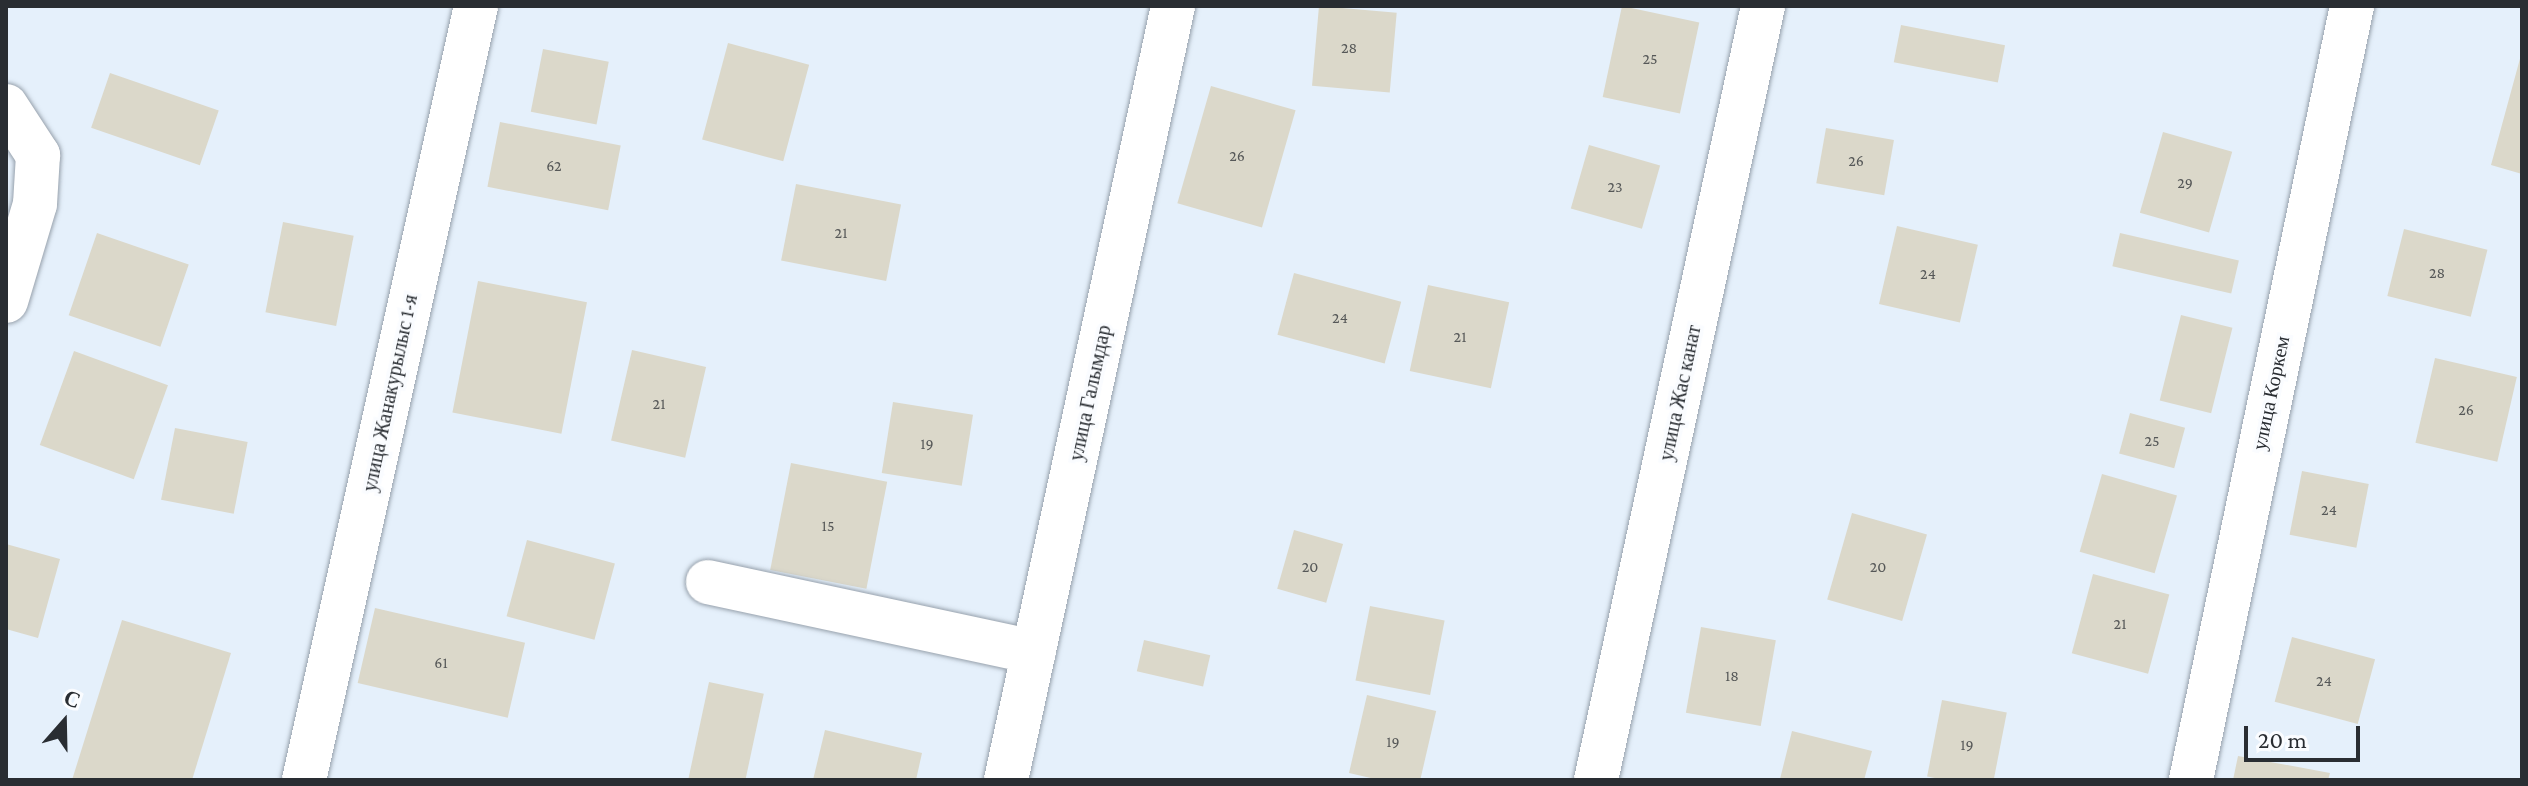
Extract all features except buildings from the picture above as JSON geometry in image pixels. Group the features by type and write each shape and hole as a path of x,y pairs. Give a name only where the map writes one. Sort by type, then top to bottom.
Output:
{"street":[{"name":"улица Жанакурылыс 1-я","path":"304,780 476,6"},
{"name":"улица Галымдар","path":"1006,780 1173,6"},
{"name":"улица Жас канат","path":"1596,780 1763,6"},
{"name":"улица Коркем","path":"2191,780 2352,6"},
{"path":"6,106 38,155 35,204 6,301"},
{"path":"708,582 1034,652"}]}
